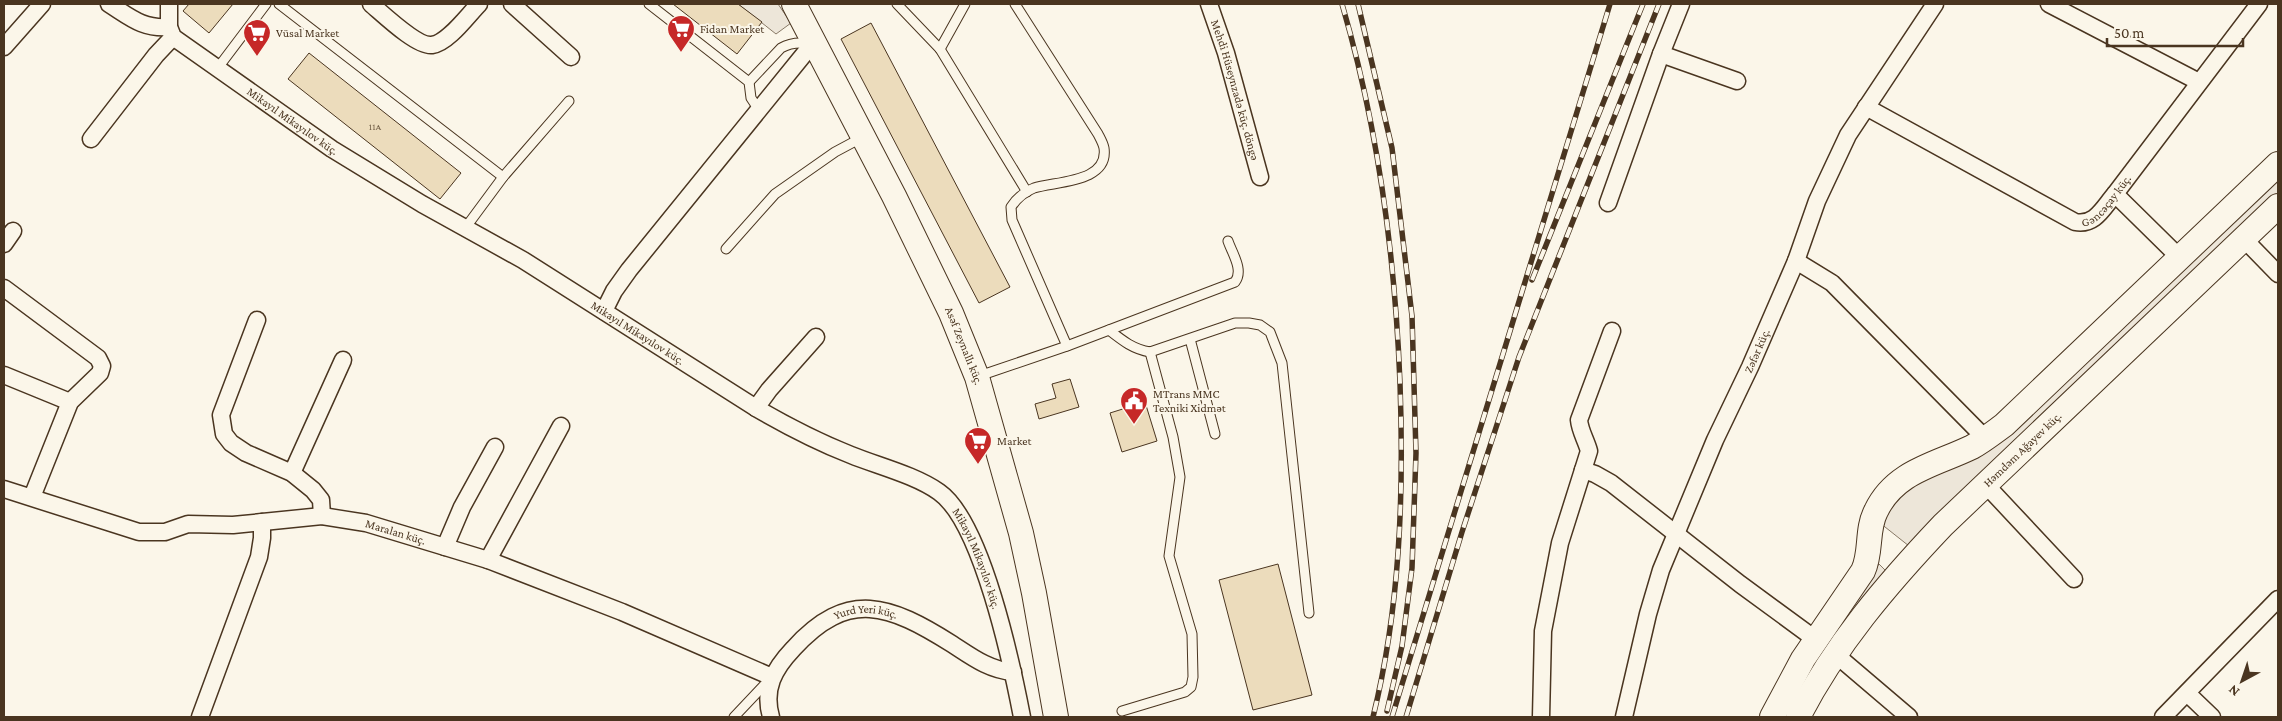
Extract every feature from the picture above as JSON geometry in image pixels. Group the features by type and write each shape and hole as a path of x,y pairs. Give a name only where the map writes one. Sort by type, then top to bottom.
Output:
{"street":[{"path":"4,47 42,4"},
{"path":"109,4 140,24 171,32"},
{"path":"91,139 156,55 171,32 169,4"},
{"path":"371,4 413,38 422,44 431,45 439,43 452,33 479,4"},
{"path":"512,4 571,57"},
{"name":"Asəf Zeynallı küç.","path":"794,4 863,137 950,313 977,377 1021,533 1034,593 1056,717"},
{"name":"Mehdi Hüseynzadə küç. döngə","path":"1209,4 1226,53 1260,177"},
{"path":"1608,203 1661,54 1681,4"},
{"name":"Zəfər küç.","path":"1624,717 1648,614 1661,570 1714,440 1750,367 1796,260 1817,201 1835,160 1866,107 1935,4"},
{"path":"2049,4 2199,82"},
{"name":"Gəncəçay küç.","path":"1866,107 2075,222 2084,224 2093,220 2115,194 2259,4"},
{"name":"Mikayıl Mikayılov küç.","path":"171,32 217,69 332,150 422,204 466,227 604,311 756,408 793,430 840,451 921,482 939,492 951,502 960,516 977,552 1002,627 1022,717"},
{"path":"604,311 614,291 629,270 814,44"},
{"path":"1661,54 1737,81"},
{"path":"1772,717 1815,639 1863,571 1868,560 1873,518 1881,501 1894,486 1906,475 1986,439 2004,425 2278,164"},
{"path":"2115,194 2180,258"},
{"name":"Həmdəm Ağayev küç.","path":"1798,717 1815,684 1835,654 1881,593 1909,561 2278,206"},
{"path":"2244,239 2278,274"},
{"path":"1796,260 1832,283 1986,439"},
{"path":"4,288 98,358 102,366 100,373 70,402 32,497"},
{"path":"257,320 222,415 221,424 224,434 231,443 292,473 313,490 321,500 322,516"},
{"path":"1541,717 1544,631 1560,543 1589,451 1580,430 1579,420 1612,330"},
{"path":"756,408 769,390 816,337"},
{"path":"292,473 342,360"},
{"path":"4,375 70,402"},
{"path":"488,560 560,426"},
{"path":"444,546 462,507 495,447"},
{"path":"1583,470 1611,482 1676,534 1835,654 1909,717"},
{"path":"1986,485 2074,580"},
{"name":"Maralan küç.","path":"4,489 139,532 165,532 188,524 233,525 322,516 366,523 488,560 622,612 772,677"},
{"path":"200,717 259,557 262,522"},
{"path":"2163,717 2278,599"},
{"name":"Yurd Yeri küç.","path":"770,717 768,696 772,677 780,662 795,646 822,623 842,612 861,608 887,612 923,626 986,666 998,671 1013,672"},
{"path":"2187,693 2212,717"}],"lane":[{"path":"217,69 266,4"},
{"path":"279,4 503,177"},
{"path":"649,4 749,82 751,98 759,110"},
{"path":"897,4 940,48 1027,192"},
{"path":"940,48 965,4"},
{"path":"1015,4 1098,134 1104,148 1098,168 1088,176 1034,188 1017,198 1011,207 1012,220 1067,346"},
{"path":"749,82 772,55 787,44 799,42 814,44"},
{"path":"466,227 503,177 569,101"},
{"path":"726,249 775,194 835,152 863,137"},
{"path":"977,377 1067,346 1235,282 1239,277 1239,271 1228,241"},
{"path":"1110,330 1137,350 1150,352 1235,323 1260,325 1270,332 1282,363 1309,613"},
{"path":"1190,339 1215,434"},
{"path":"1122,711 1185,692 1191,686 1193,677 1192,634 1169,556 1180,477 1173,437 1150,352"},
{"path":"734,717 772,677"}],"shaded area":[{"path":"738,4 778,4 791,23 776,34"},
{"path":"2278,175 2278,194 1909,546 1880,523 1907,485 1953,466"},
{"path":"1879,564 1888,573 1837,637 1829,631"}],"building":[{"path":"189,4 233,4 209,33 183,11"},
{"path":"673,4 738,4 762,22 737,54"},
{"path":"871,23 1010,287 979,303 841,39"},
{"path":"309,53 461,173 440,199 288,79"},
{"path":"1070,379 1079,407 1039,419 1035,404 1056,398 1052,384"},
{"path":"1145,402 1157,441 1122,452 1110,413"},
{"path":"1278,564 1312,695 1253,710 1219,580"}],"railway":[{"path":"1342,4 1355,50 1375,144 1389,239 1398,335 1401,425 1398,552 1389,635 1373,717"},
{"path":"1358,4 1392,148 1412,316 1416,453 1412,568 1402,646 1387,711"},
{"path":"1392,717 1610,4"},
{"path":"1532,280 1643,4"},
{"path":"1406,717 1462,532 1519,357 1659,4"}],"place":[{"name":"Fidan Market","path":"681,53"},
{"name":"Vüsal Market","path":"257,57"},
{"name":"MTrans MMC Texniki Xidmət","path":"1134,425"},
{"name":"Market","path":"978,465"}]}
